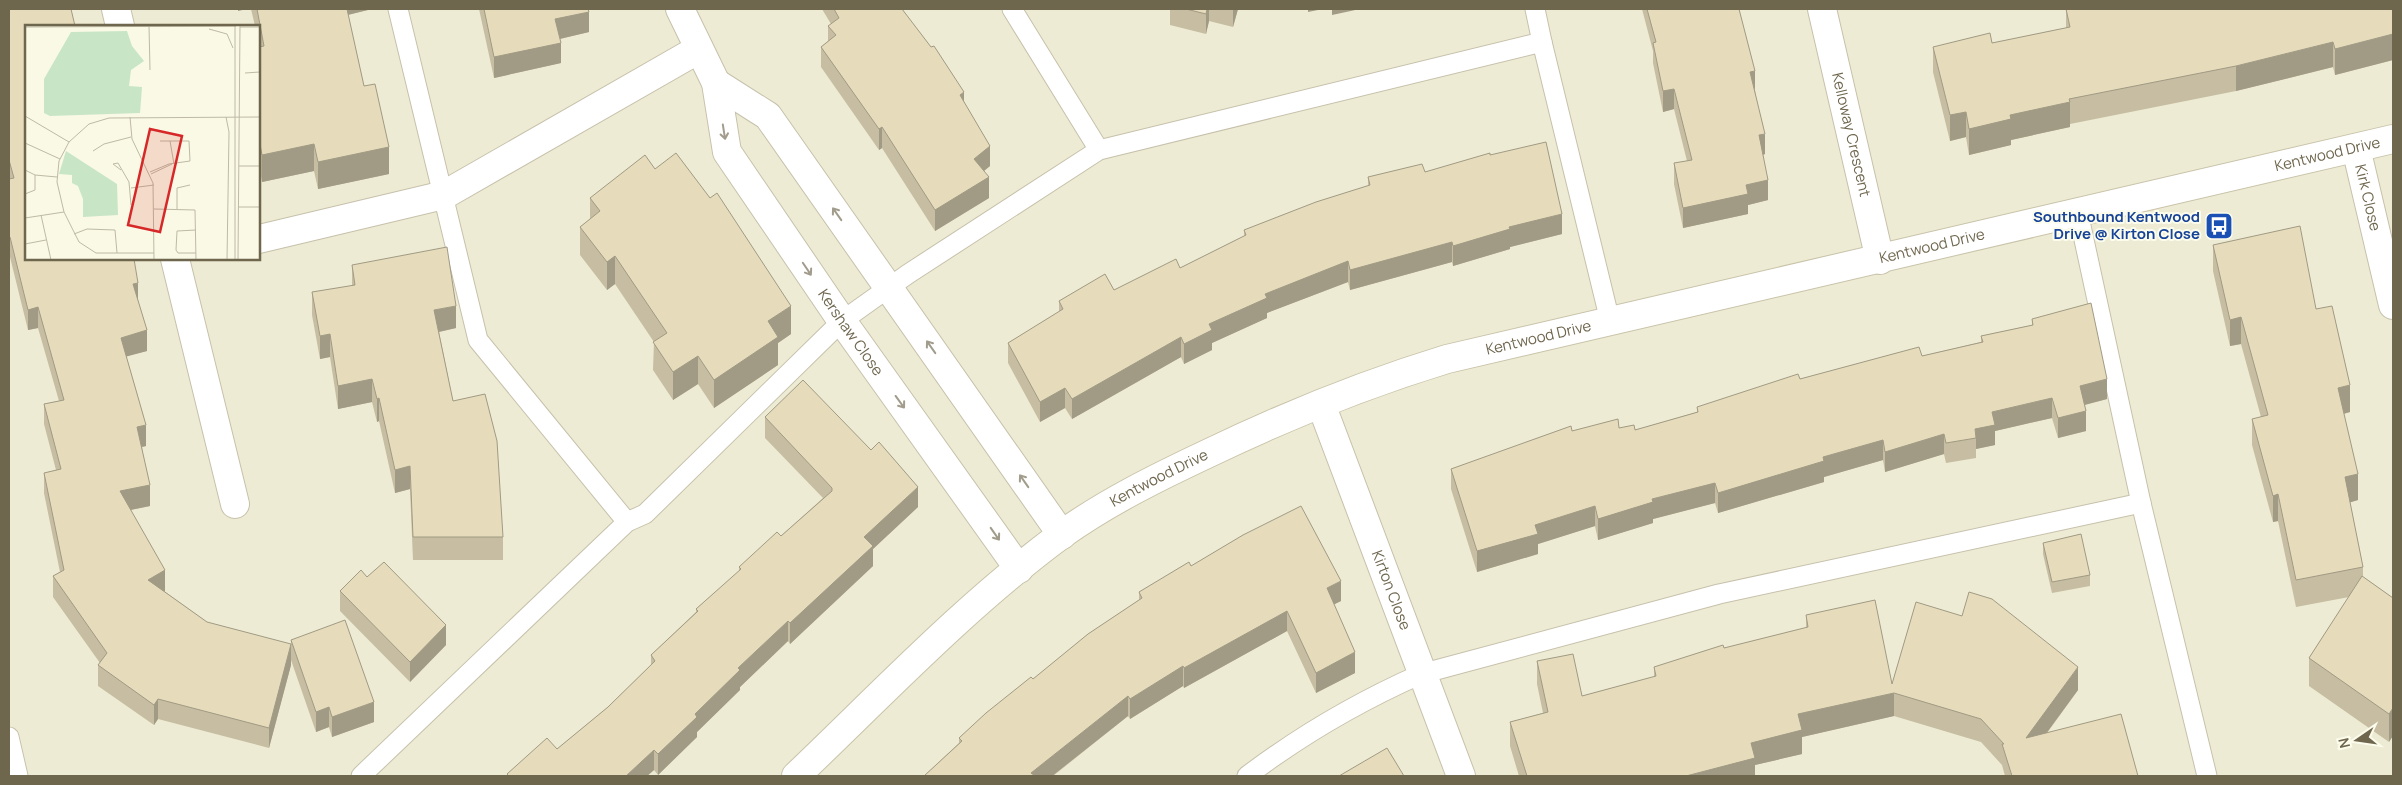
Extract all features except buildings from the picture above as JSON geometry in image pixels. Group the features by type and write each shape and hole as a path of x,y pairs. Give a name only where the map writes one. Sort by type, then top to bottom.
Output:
{"street":[{"path":"116,9 120,25"},
{"name":"Kershaw Close","path":"680,9 716,83 727,152 842,321 1019,569"},
{"name":"Kelloway Crescent","path":"1822,9 1880,260"},
{"path":"260,239 444,194 699,49"},
{"path":"716,83 768,116 1062,535"},
{"name":"Kentwood Drive","path":"796,776 970,609 1062,535 1117,498 1158,478 1250,434 1384,378 1447,359 1880,260 2393,139"},
{"name":"Kirk Close","path":"2356,148 2393,305"},
{"path":"175,260 235,504"},
{"name":"Kirton Close","path":"1321,404 1421,674 1461,776"}],"lane":[{"path":"398,9 478,340 627,522"},
{"path":"1012,9 1099,150"},
{"path":"1535,9 1610,321"},
{"path":"361,776 627,522 645,514 842,321 889,287 1099,150 1542,42"},
{"path":"2078,212 2141,503 2207,776"},
{"path":"1247,776 1288,745 1391,687 1421,674 1719,594 2141,503"},
{"path":"9,737 18,776"}],"shaded area":[{"path":"9,9 2393,9 2393,776 9,776"}],"place":[{"name":"Southbound Kentwood Drive @ Kirton Close","path":"2219,226"}]}
